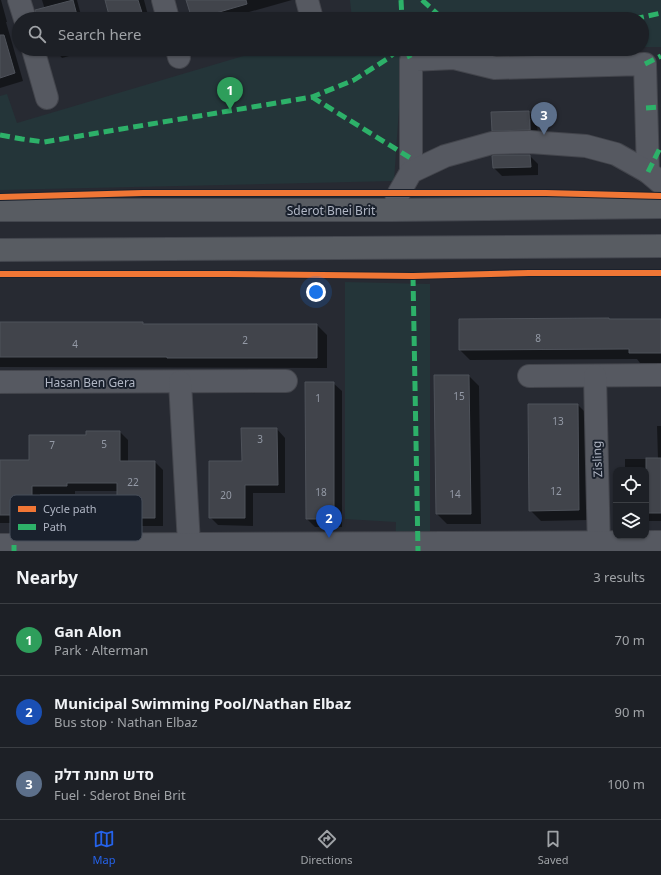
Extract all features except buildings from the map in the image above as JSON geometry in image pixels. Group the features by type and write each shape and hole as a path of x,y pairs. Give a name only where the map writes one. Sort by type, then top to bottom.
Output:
{"main road":[{"name":"Sderot Bnei Brit","path":"0,210 393,210 661,207"},
{"path":"0,250 661,246"}],"street":[{"path":"20,0 23,12"},
{"path":"163,0 166,12"},
{"path":"306,0 310,12"},
{"path":"35,56 47,98"},
{"path":"393,210 399,193 412,172 411,60 454,58 495,68 645,64 654,178"},
{"path":"412,172 445,156 492,143 530,142 586,146 616,154 654,178"},
{"path":"529,376 661,375"},
{"name":"Zisling","path":"595,376 599,547"},
{"name":"Hasan Ben Gera","path":"0,382 286,381"},
{"path":"180,382 189,544"},
{"path":"0,545 26,548 189,544 358,547 599,547 661,542"}],"shaded area":[{"path":"350,0 661,0 661,47 649,47 649,12 351,12"},
{"path":"243,56 403,56 394,181 0,190 0,96 7,94 17,123"},
{"path":"345,282 430,284 430,551 395,551 396,522 345,519"}],"marked path":[{"path":"401,0 402,12"},
{"path":"422,0 435,12"},
{"path":"649,16 661,13"},
{"path":"0,135 44,142 312,97 354,80 391,56"},
{"path":"409,56 411,60"},
{"path":"645,64 661,56"},
{"path":"312,97 412,159"},
{"path":"646,108 661,107"},
{"path":"648,172 661,146"},
{"path":"413,276 418,551"},
{"path":"14,545 14,551"}],"cycle path":[{"path":"0,197 143,193 546,193 661,196"},
{"path":"0,274 413,276 529,273 661,273"}],"place":[{"name":"Gan Alon","path":"230,110"},
{"name":"סדש תחנת דלק","path":"544,135"},
{"name":"Municipal Swimming Pool/Nathan Elbaz","path":"329,538"}]}
